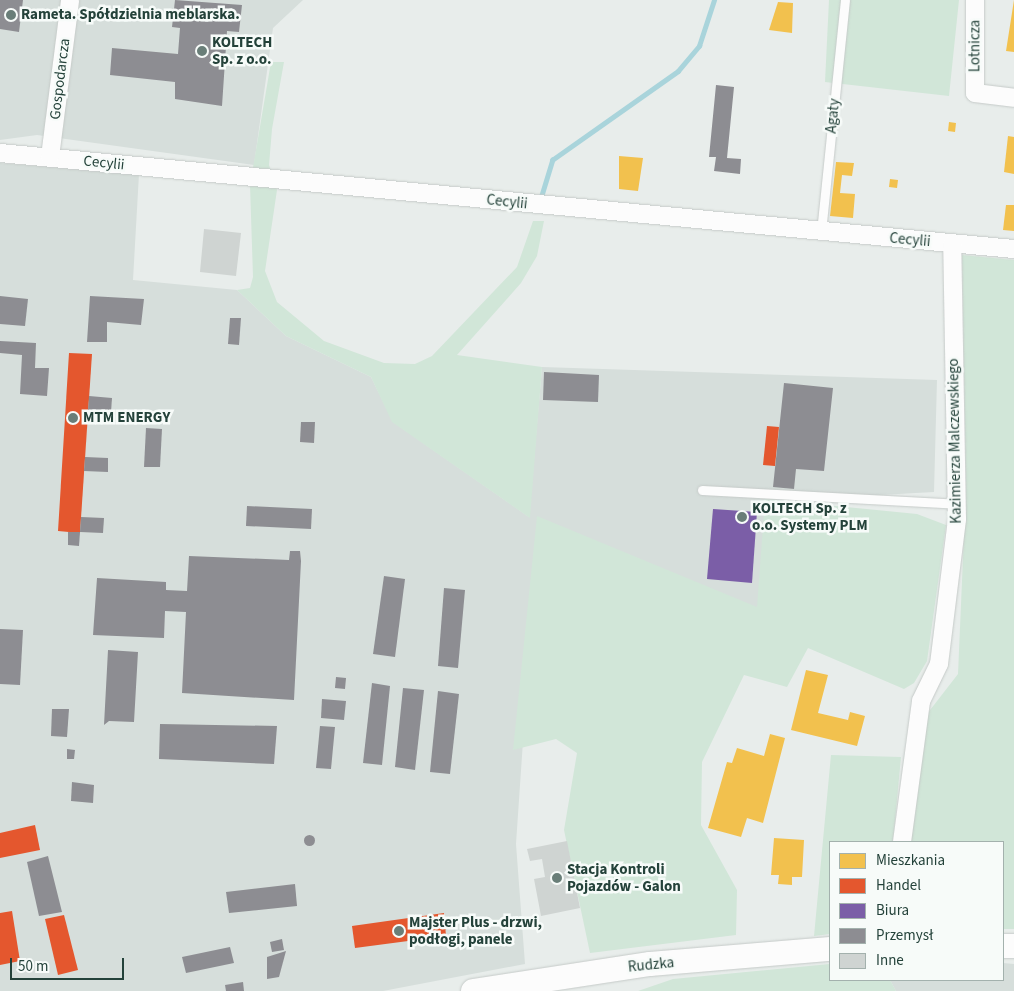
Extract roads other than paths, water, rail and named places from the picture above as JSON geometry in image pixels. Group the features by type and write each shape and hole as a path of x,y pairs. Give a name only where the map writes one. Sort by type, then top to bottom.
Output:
{"street":[{"name":"Gospodarcza","path":"50,157 70,0"},
{"name":"Lotnicza","path":"975,0 975,93 1014,98"},
{"name":"Cecylii","path":"0,153 1014,249"},
{"name":"Kazimierza Malczewskiego","path":"902,841 921,701 939,664 957,504 952,244"},
{"name":"Rudzka","path":"473,991 650,964 829,950"}],"lane":[{"name":"Agaty","path":"820,232 845,0"},
{"path":"702,490 957,504"}],"waterway":[{"path":"541,197 552,160 678,71 699,46 714,0"}],"place":[{"name":"Rameta. Spółdzielnia meblarska.","path":"11,15"},
{"name":"KOLTECH Sp. z o.o.","path":"202,51"},
{"name":"MTM ENERGY","path":"73,418"},
{"name":"KOLTECH Sp. z o.o. Systemy PLM","path":"742,517"},
{"name":"Stacja Kontroli Pojazdów - Galon","path":"557,878"},
{"name":"Majster Plus - drzwi, podłogi, panele","path":"399,931"}]}
